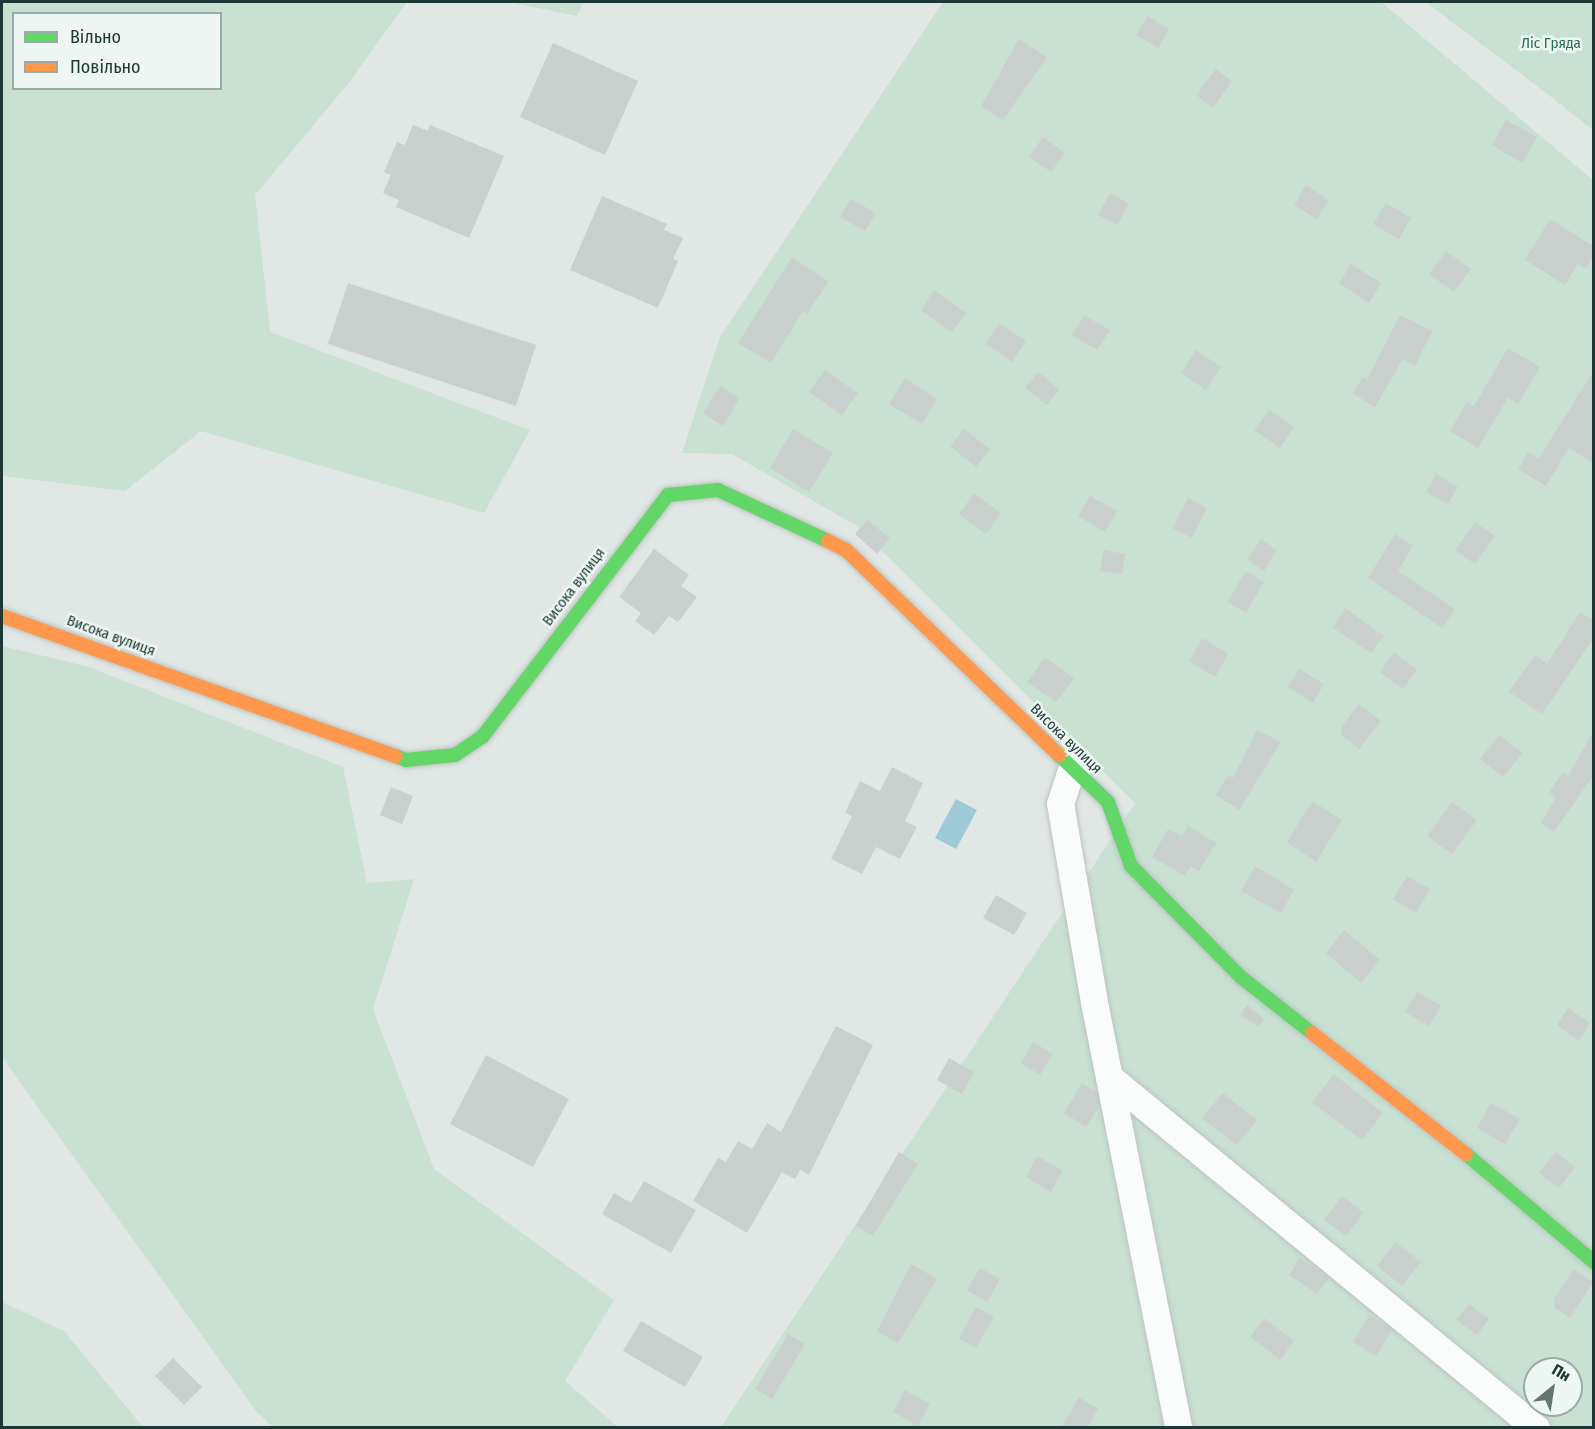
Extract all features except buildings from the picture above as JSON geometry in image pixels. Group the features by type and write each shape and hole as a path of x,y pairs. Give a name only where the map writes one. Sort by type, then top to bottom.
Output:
{"street":[{"name":"Висока вулиця","path":"2,616 406,760 454,755 483,736 668,495 718,490 846,550 1108,802 1131,866 1241,977 1467,1155 1593,1262"},
{"path":"1072,767 1060,803 1108,1077 1179,1426"},
{"path":"1108,1077 1536,1428"}],"green space":[{"path":"2,2 407,2 347,85 255,195 270,332 530,430 484,513 201,431 125,491 2,476"},
{"path":"508,2 584,2 577,16"},
{"path":"943,2 1381,2 1593,180 1593,1427 721,1427 1135,803 857,526 732,454 682,453 720,337"},
{"name":"Ліс Гряда","path":"1426,2 1593,2 1593,130 1546,93"},
{"path":"2,646 86,666 343,767 367,883 414,879 373,1009 434,1169 614,1300 565,1381 618,1427 274,1428 256,1411 2,1057"},
{"path":"2,1302 64,1331 143,1427 2,1427"}],"water":[{"path":"956,799 977,810 956,849 935,838"}],"traffic: fast":[{"path":"396,756 406,760 455,755 483,736 668,495 718,490 828,541"},
{"path":"1059,755 1108,802 1131,866 1241,977 1312,1033"},
{"path":"1466,1154 1594,1262"}],"traffic: slow":[{"path":"828,541 846,550 1059,755"},
{"path":"2,616 396,756"},
{"path":"1312,1033 1466,1154"}]}
